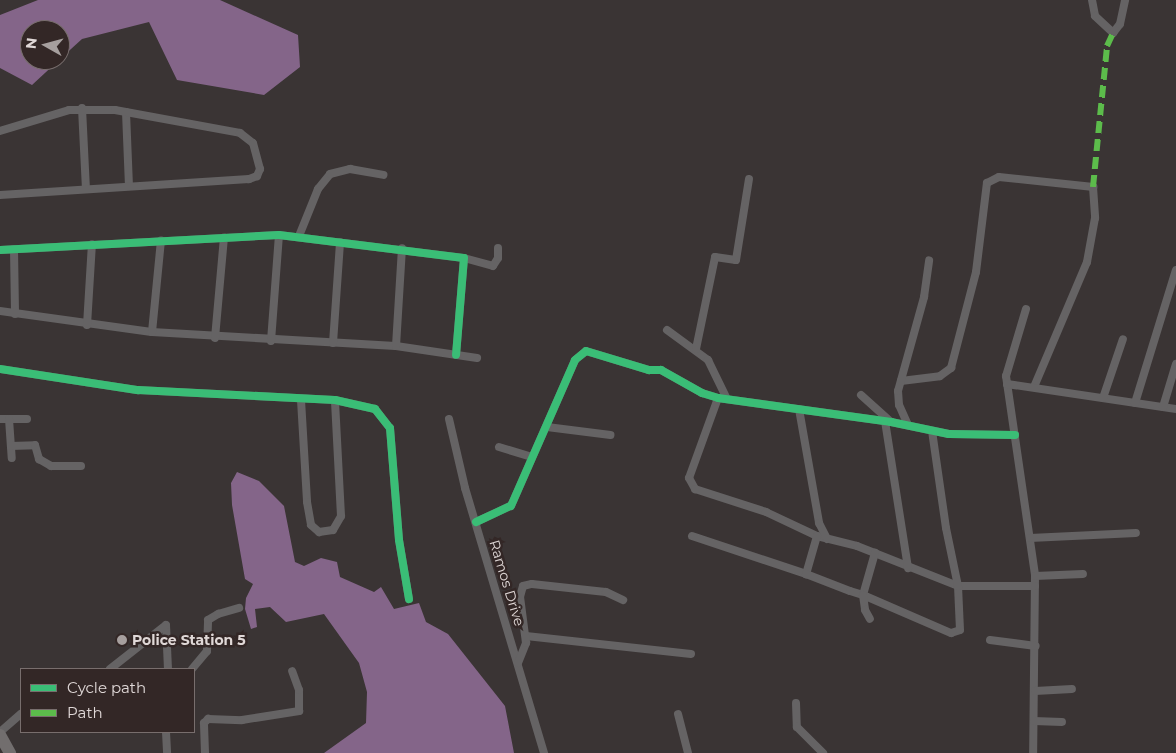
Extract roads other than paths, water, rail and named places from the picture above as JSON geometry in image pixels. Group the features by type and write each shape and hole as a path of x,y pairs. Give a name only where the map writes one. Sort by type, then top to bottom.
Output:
{"highway":[{"path":"0,733 10,753"}],"street":[{"path":"1092,0 1095,16 1113,33 1120,24 1125,0"},
{"path":"82,108 86,189"},
{"path":"0,131 82,108 126,112 240,133 253,144 260,169 257,176 249,179 0,195"},
{"path":"126,112 128,186"},
{"path":"300,236 318,189 330,174 350,169 382,175"},
{"path":"901,381 940,376 951,368 976,272 987,183 999,177 1093,187 1095,218 1087,262 1034,388"},
{"path":"696,349 715,257 736,260 749,180"},
{"path":"271,341 279,235"},
{"path":"0,250 279,235 402,248 464,258 493,266 498,258 498,248"},
{"path":"215,338 224,237"},
{"path":"152,332 161,240"},
{"path":"333,343 340,242"},
{"path":"87,325 92,244"},
{"path":"396,346 402,248"},
{"path":"14,249 15,314"},
{"path":"456,355 464,258"},
{"path":"908,425 898,405 901,381 924,297 928,260"},
{"path":"1135,403 1176,270"},
{"path":"1026,309 1008,365 1007,384 1035,576 1036,646 1033,753"},
{"path":"0,312 87,325 152,332 215,338 396,346 477,358"},
{"path":"668,330 696,349 714,368 727,399"},
{"path":"1103,398 1123,339"},
{"path":"476,522 511,506 575,360 586,351 649,370 661,370 702,393 718,398 908,425 932,431 1015,435"},
{"path":"1163,408 1176,364"},
{"path":"0,369 138,390 301,400 335,400 375,409 390,428 399,540 409,600"},
{"path":"1007,384 1176,409"},
{"path":"861,395 888,422 908,568"},
{"path":"718,398 692,468 689,478 691,486 732,503 766,512 817,536 874,553 908,568 958,586 1035,586"},
{"path":"301,400 308,510 311,525 319,532 333,530 341,516 335,400"},
{"path":"799,409 818,523 827,539"},
{"path":"0,419 27,419"},
{"path":"9,419 12,458"},
{"name":"Ramos Drive","path":"449,419 476,522 544,753"},
{"path":"547,427 610,435"},
{"path":"692,536 806,574 956,633 962,625 958,586 946,528 932,431"},
{"path":"11,446 35,444 39,459 51,466 81,466"},
{"path":"499,447 532,457"},
{"path":"1030,538 1136,533"},
{"path":"806,574 817,536"},
{"path":"870,619 865,610 863,595 874,553"},
{"path":"1035,576 1083,574"},
{"path":"518,663 523,656 526,636 520,597 521,588 526,584 606,592 623,600"},
{"path":"193,668 206,651 208,620 218,614 239,608"},
{"path":"111,668 166,625 168,668"},
{"path":"526,636 692,654"},
{"path":"990,640 1036,646"},
{"path":"205,753 204,723 208,719 242,720 298,711 299,690 292,671"},
{"path":"1035,690 1072,689"},
{"path":"796,703 797,727 823,753"},
{"path":"678,714 688,753"},
{"path":"0,733 20,715"},
{"path":"1034,721 1062,722"},
{"path":"166,733 168,753"}],"place":[{"name":"Police Station 5","path":"122,640"}]}
